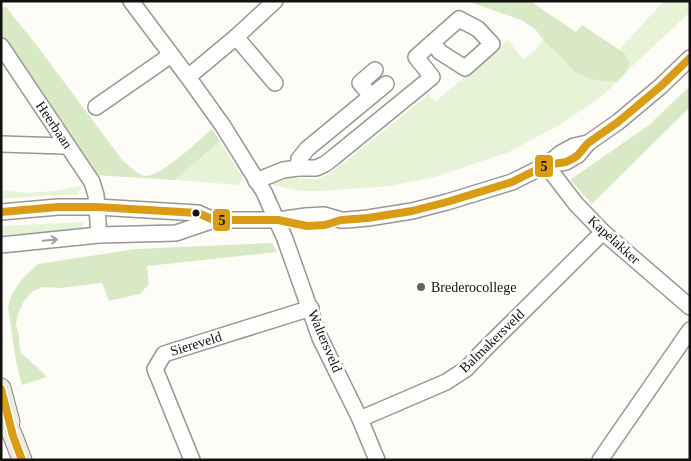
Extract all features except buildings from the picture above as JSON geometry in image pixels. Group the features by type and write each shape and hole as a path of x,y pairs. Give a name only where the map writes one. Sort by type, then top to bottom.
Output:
{"main road":[{"path":"1,388 12,436"},
{"path":"1,411 22,460"}],"street":[{"name":"Waltersveld","path":"131,1 223,126 264,192 278,220 320,338 360,419 377,460"},
{"path":"188,77 275,1"},
{"path":"236,37 275,83"},
{"path":"256,181 284,170 316,168 325,164 432,77 416,57 432,43"},
{"name":"Heerbaan","path":"3,54 92,182 96,195 99,235"},
{"path":"96,107 171,55"},
{"path":"1,245 99,235 176,233 214,220 278,220 324,215 341,220 368,218 412,211 447,202 512,182 546,165 561,153 574,146 588,143 662,86 690,58"},
{"path":"371,96 360,83 375,70"},
{"path":"298,168 299,159 307,149 386,84"},
{"path":"1,144 67,145"},
{"name":"Kapelakker","path":"546,165 576,204 603,232 690,307"},
{"path":"1,212 58,207 97,207 198,213 214,220"},
{"name":"Balmakersveld","path":"360,419 446,382 466,369 603,232"},
{"name":"Siereveld","path":"192,460 155,370 164,354 310,308"},
{"path":"600,460 690,330"}],"green space":[{"path":"467,1 530,1 576,32 582,25 624,53 629,66 628,69 617,82 594,80 576,73 535,29 523,21"},
{"path":"664,1 690,1 690,12 627,71 627,59 619,50"},
{"path":"6,7 123,161 137,172 146,176 161,170 180,157 212,129 220,141 175,180 94,175 1,39 1,9"},
{"path":"543,39 562,60 594,80 617,82 602,96 561,124 509,152 435,177 390,186 321,191 301,191 273,185 272,182 286,178 317,179 329,174 429,94 435,102 508,40 523,59 535,51"},
{"path":"690,86 690,107 592,204 570,180 649,125"},
{"path":"220,141 243,179 238,185 175,180"},
{"path":"84,185 76,195 1,199 1,190 26,193 55,191"},
{"path":"85,222 80,230 1,241 1,226"},
{"path":"272,243 277,252 147,266 149,284 140,294 109,301 102,283 60,288 43,287 33,291 24,301 16,324 21,353 47,377 22,385 17,367 8,307 12,294 22,279 38,264 135,249"}],"transit line":[{"name":"5","path":"1,212 58,207 97,207 198,213 214,220 278,220 307,226 325,225 341,220 412,211 512,182 546,165 566,162 574,158 588,143 618,122 661,86 690,58"},
{"name":"5","path":"1,389 13,436 22,460"}],"place":[{"name":"Brederocollege","path":"421,287"}]}
